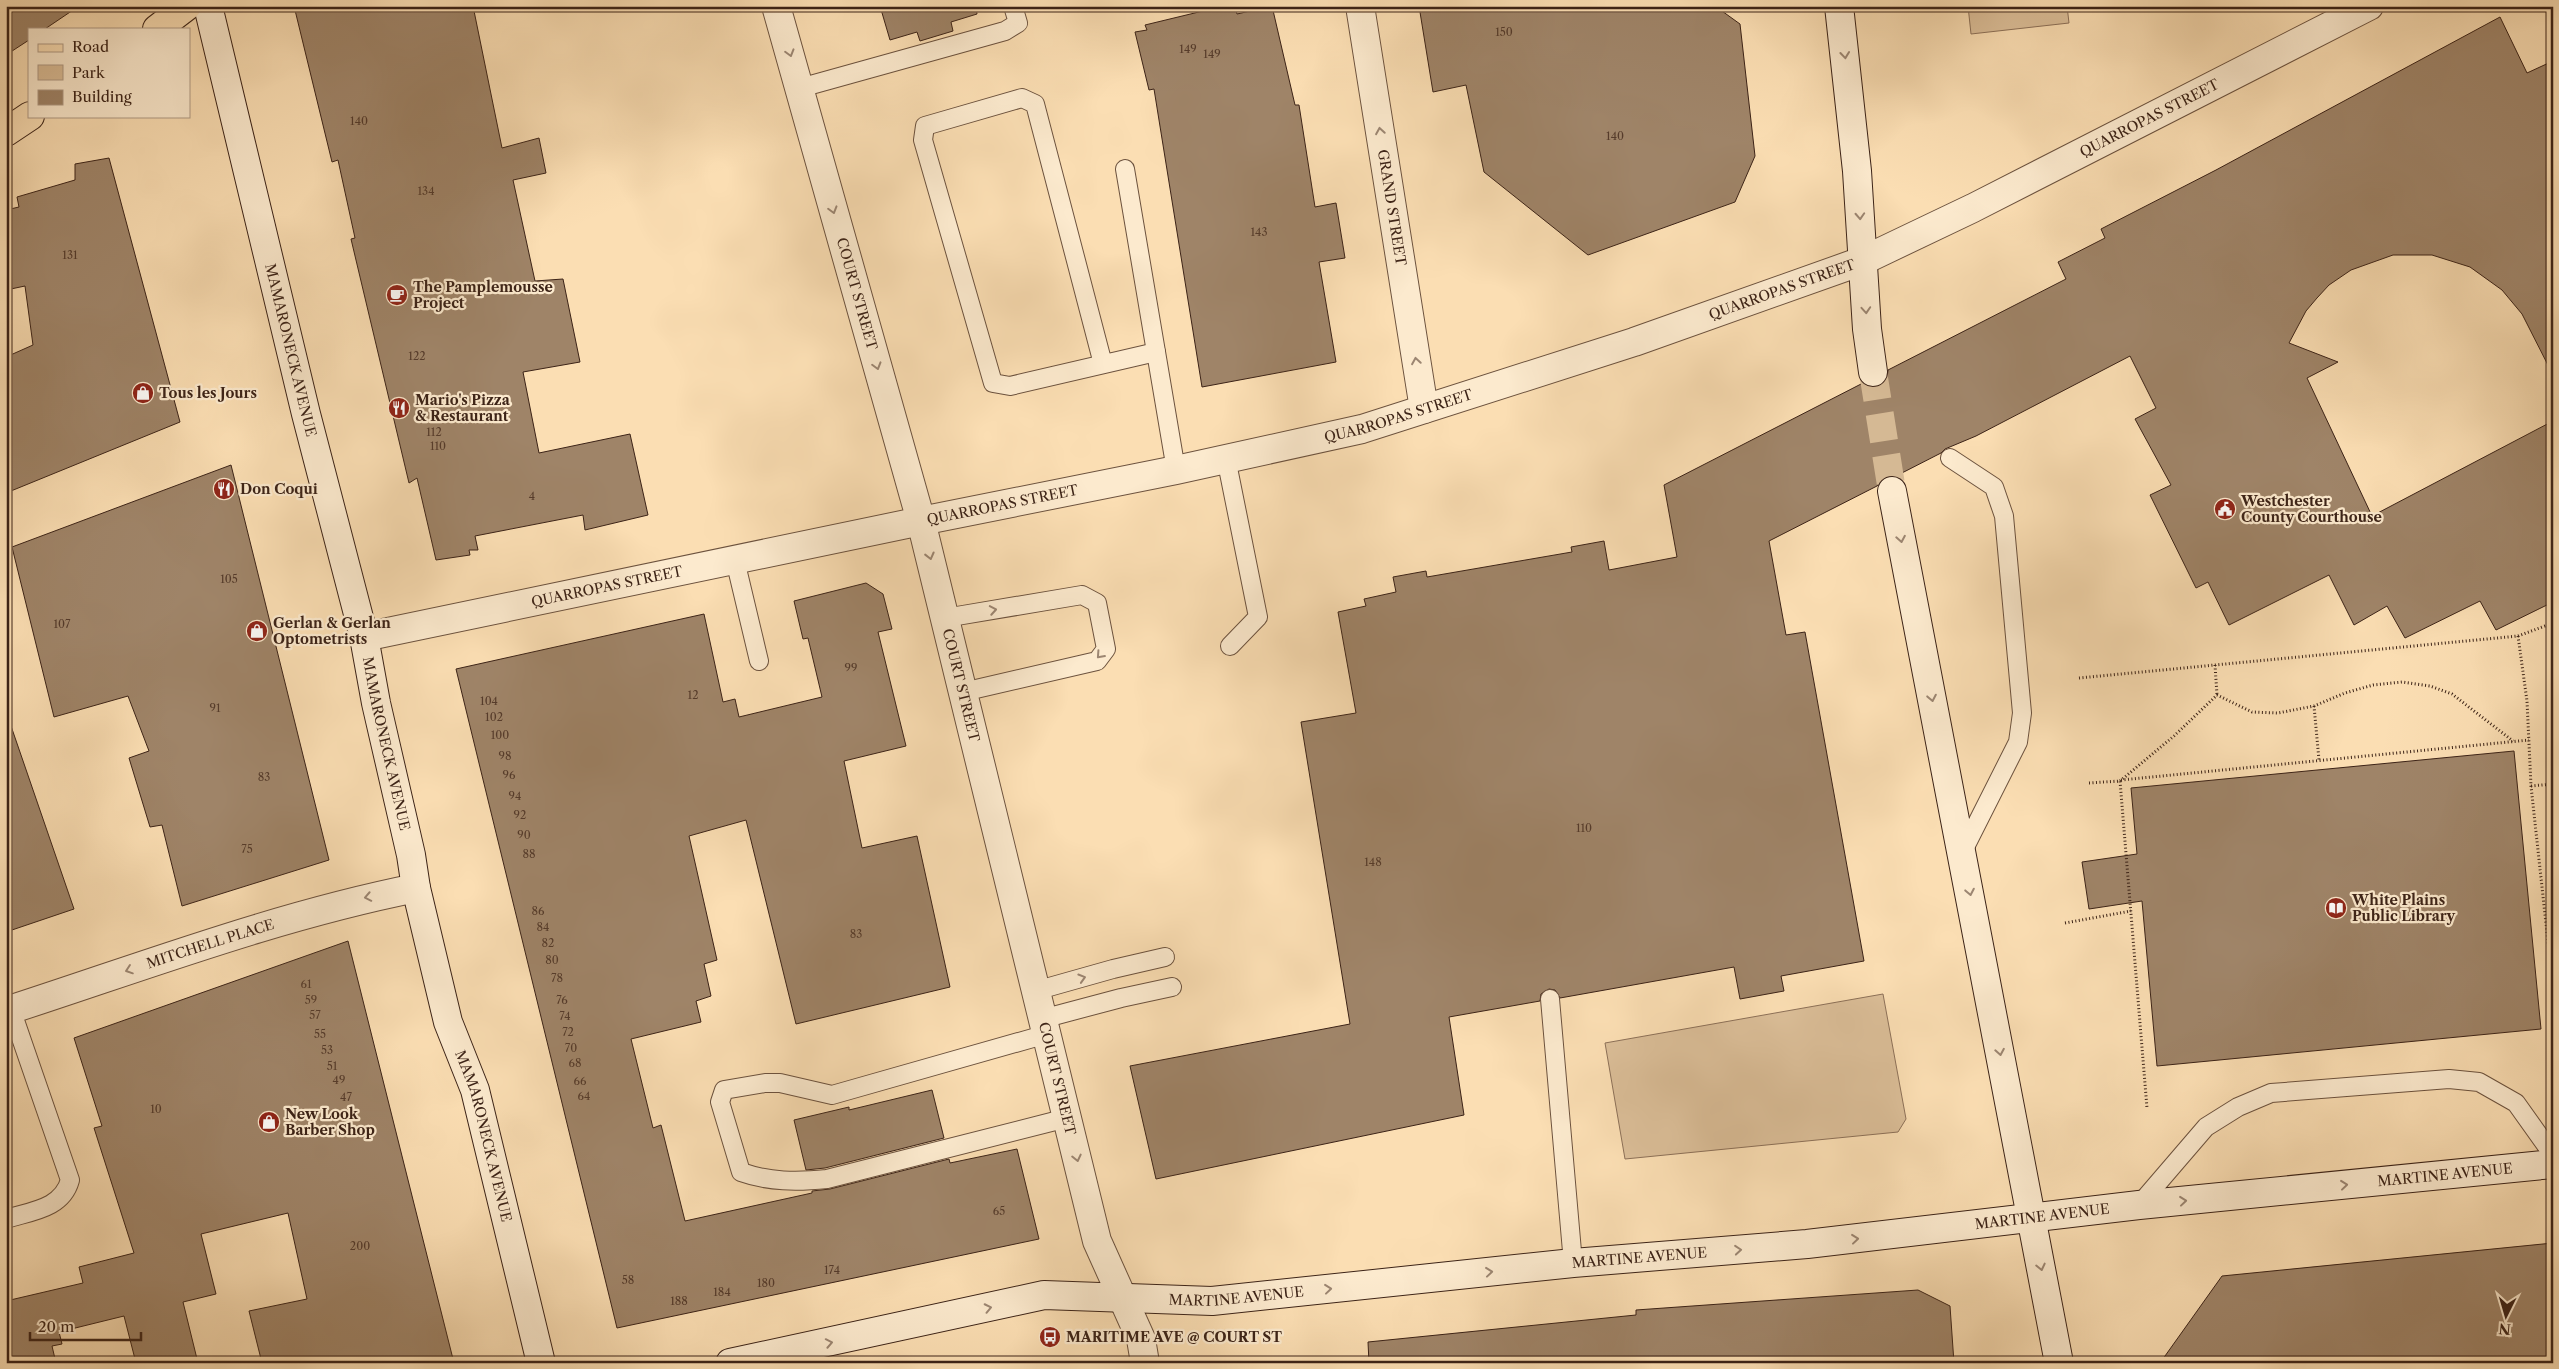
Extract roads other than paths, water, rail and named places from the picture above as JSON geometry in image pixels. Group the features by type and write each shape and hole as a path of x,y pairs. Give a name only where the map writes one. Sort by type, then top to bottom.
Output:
{"main road":[{"path":"158,28 188,6"},
{"name":"MAMARONECK AVENUE","path":"208,6 304,405 364,638 376,703 411,855 416,888 448,1022 475,1090 541,1363"},
{"name":"COURT STREET","path":"776,6 921,521 1097,1241 1141,1339 1145,1363"},
{"name":"GRAND STREET","path":"1360,6 1424,409"},
{"path":"1839,6 1857,172 1867,329 1874,372"},
{"name":"QUARROPAS STREET","path":"364,638 921,521 1176,470 1362,429 1634,342 1862,262 1974,208 2369,6"},
{"path":"6,132 28,117"},
{"path":"1892,491 1996,1025 2030,1219 2059,1363"},
{"name":"MITCHELL PLACE","path":"9,1010 145,964 347,902 416,888"},
{"name":"MARTINE AVENUE","path":"730,1363 1044,1295 1212,1301 1573,1263 1807,1244 2139,1205 2553,1164"}],"lane":[{"path":"800,88 1005,31 1018,23 1012,6"},
{"path":"1103,364 1035,104 1022,98 924,126 923,140 993,383 1010,386 1156,352"},
{"path":"1125,169 1176,470"},
{"path":"1226,458 1258,617 1230,646"},
{"path":"1950,458 1994,487 2004,516 2022,713 2018,742 1962,852"},
{"path":"735,560 760,661"},
{"path":"945,618 1082,595 1097,603 1106,649 1097,661 963,692"},
{"path":"1036,991 1113,968 1165,957"},
{"path":"1067,1118 827,1179 792,1182 756,1178 741,1172 720,1102 724,1090 765,1083 780,1083 832,1095 1172,987"},
{"path":"1550,999 1573,1263"},
{"path":"6,1219 55,1203 67,1193 70,1180 9,1010"},
{"path":"2139,1205 2206,1126 2238,1107 2271,1093 2449,1079 2479,1082 2516,1103 2553,1155"}],"tunnel":[{"path":"1873,372 1892,491"}],"place":[{"name":"The Pamplemousse Project","path":"397,295"},
{"name":"Tous les Jours","path":"143,393"},
{"name":"Mario's Pizza & Restaurant","path":"399,408"},
{"name":"Don Coqui","path":"224,489"},
{"name":"Westchester County Courthouse","path":"2225,509"},
{"name":"Gerlan & Gerlan Optometrists","path":"257,631"},
{"name":"White Plains Public Library","path":"2336,908"},
{"name":"New Look Barber Shop","path":"269,1122"},
{"name":"MARITIME AVE @ COURT ST","path":"1050,1337"}]}
